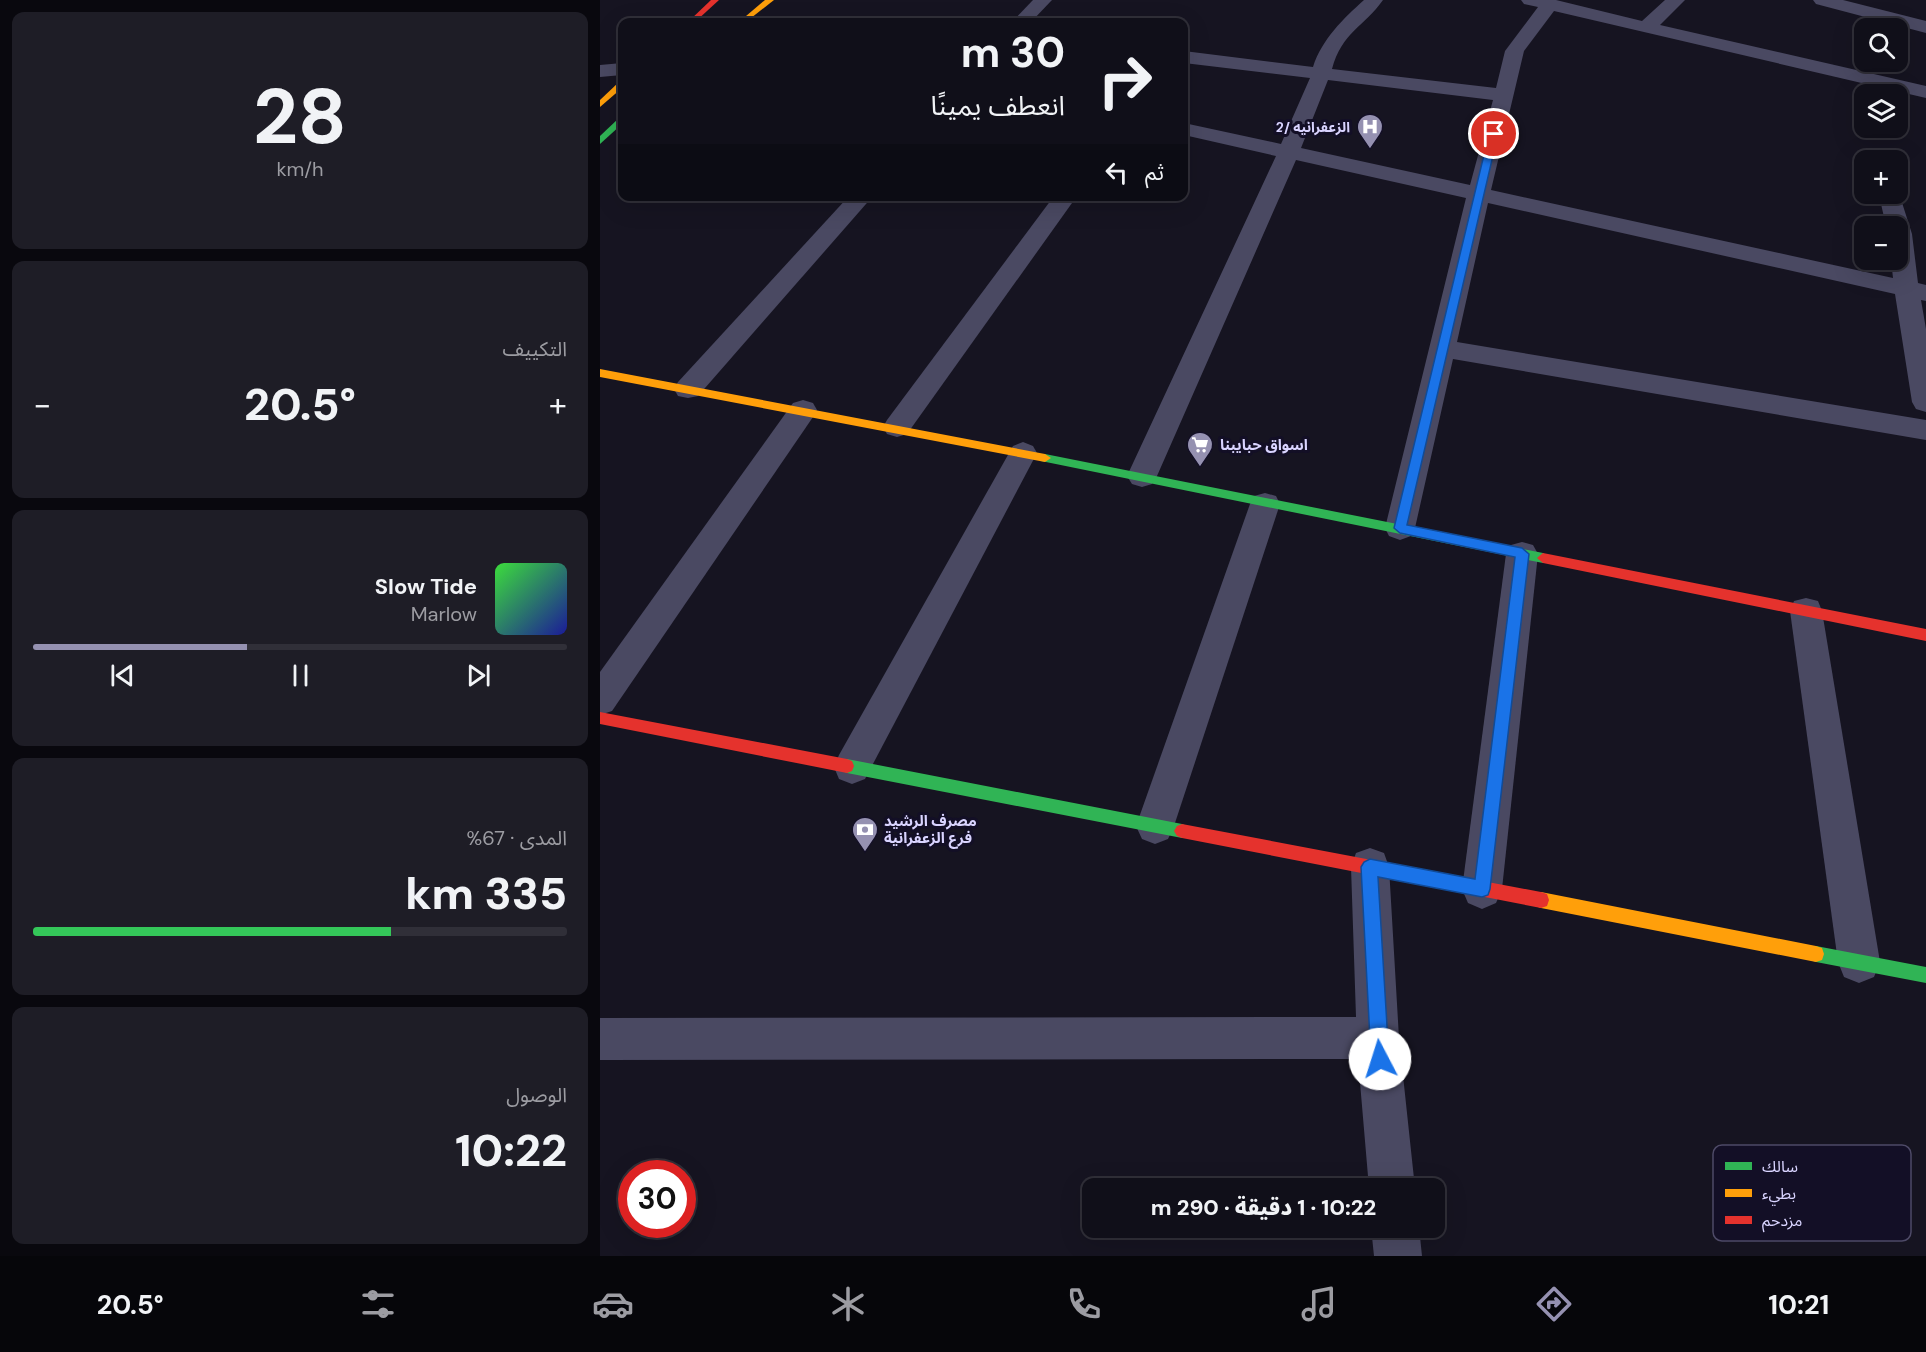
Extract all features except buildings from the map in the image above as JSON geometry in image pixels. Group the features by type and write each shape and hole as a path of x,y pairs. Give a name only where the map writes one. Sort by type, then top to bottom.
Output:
{"street":[{"path":"696,18 716,0"},
{"path":"730,18 750,0"},
{"path":"747,18 770,0"},
{"path":"1025,18 1042,0"},
{"path":"1142,476 1289,151 1321,74 1327,53 1349,23 1374,0"},
{"path":"1530,0 1926,92"},
{"path":"1646,27 1676,0"},
{"path":"1822,0 1926,27"},
{"path":"1400,528 1479,192 1515,51 1550,4"},
{"path":"1188,57 1504,95"},
{"path":"600,71 618,69"},
{"path":"600,105 618,88"},
{"path":"600,141 618,124"},
{"path":"1188,130 1479,192 1916,290"},
{"path":"688,389 857,201"},
{"path":"897,427 1062,201"},
{"path":"1908,235 1926,238"},
{"path":"1908,262 1916,290 1926,402"},
{"path":"1443,348 1926,430"},
{"path":"600,373 897,427 1142,476 1265,504 1400,528 1926,635"},
{"path":"600,700 803,410"},
{"path":"852,767 1023,453"},
{"path":"1155,826 1265,504"},
{"path":"1482,889 1522,554"},
{"path":"1806,611 1859,962"},
{"path":"600,718 1926,975"},
{"path":"1370,867 1378,1038 1391,1178"},
{"path":"600,1040 1378,1038"},
{"path":"1396,1238 1398,1256"}],"traffic: fast":[{"path":"600,141 618,124"},
{"path":"1045,458 1543,558"},
{"path":"847,766 1182,831"},
{"path":"1816,954 1926,975"}],"traffic: slow":[{"path":"747,18 770,0"},
{"path":"600,105 618,88"},
{"path":"600,373 1045,458"},
{"path":"1541,900 1816,954"}],"traffic: jam":[{"path":"695,18 715,0"},
{"path":"1543,558 1926,635"},
{"path":"600,718 847,766"},
{"path":"1182,831 1541,900"}],"place":[{"name":"الزعفرانيه /2","path":"1370,150"},
{"name":"اسواق حبايبنا","path":"1200,468"},
{"name":"مصرف الرشيد فرع الزعفرانية","path":"865,853"}],"route":[{"path":"1380,1059 1370,867 1482,889 1522,554 1400,528 1494,134"}]}
